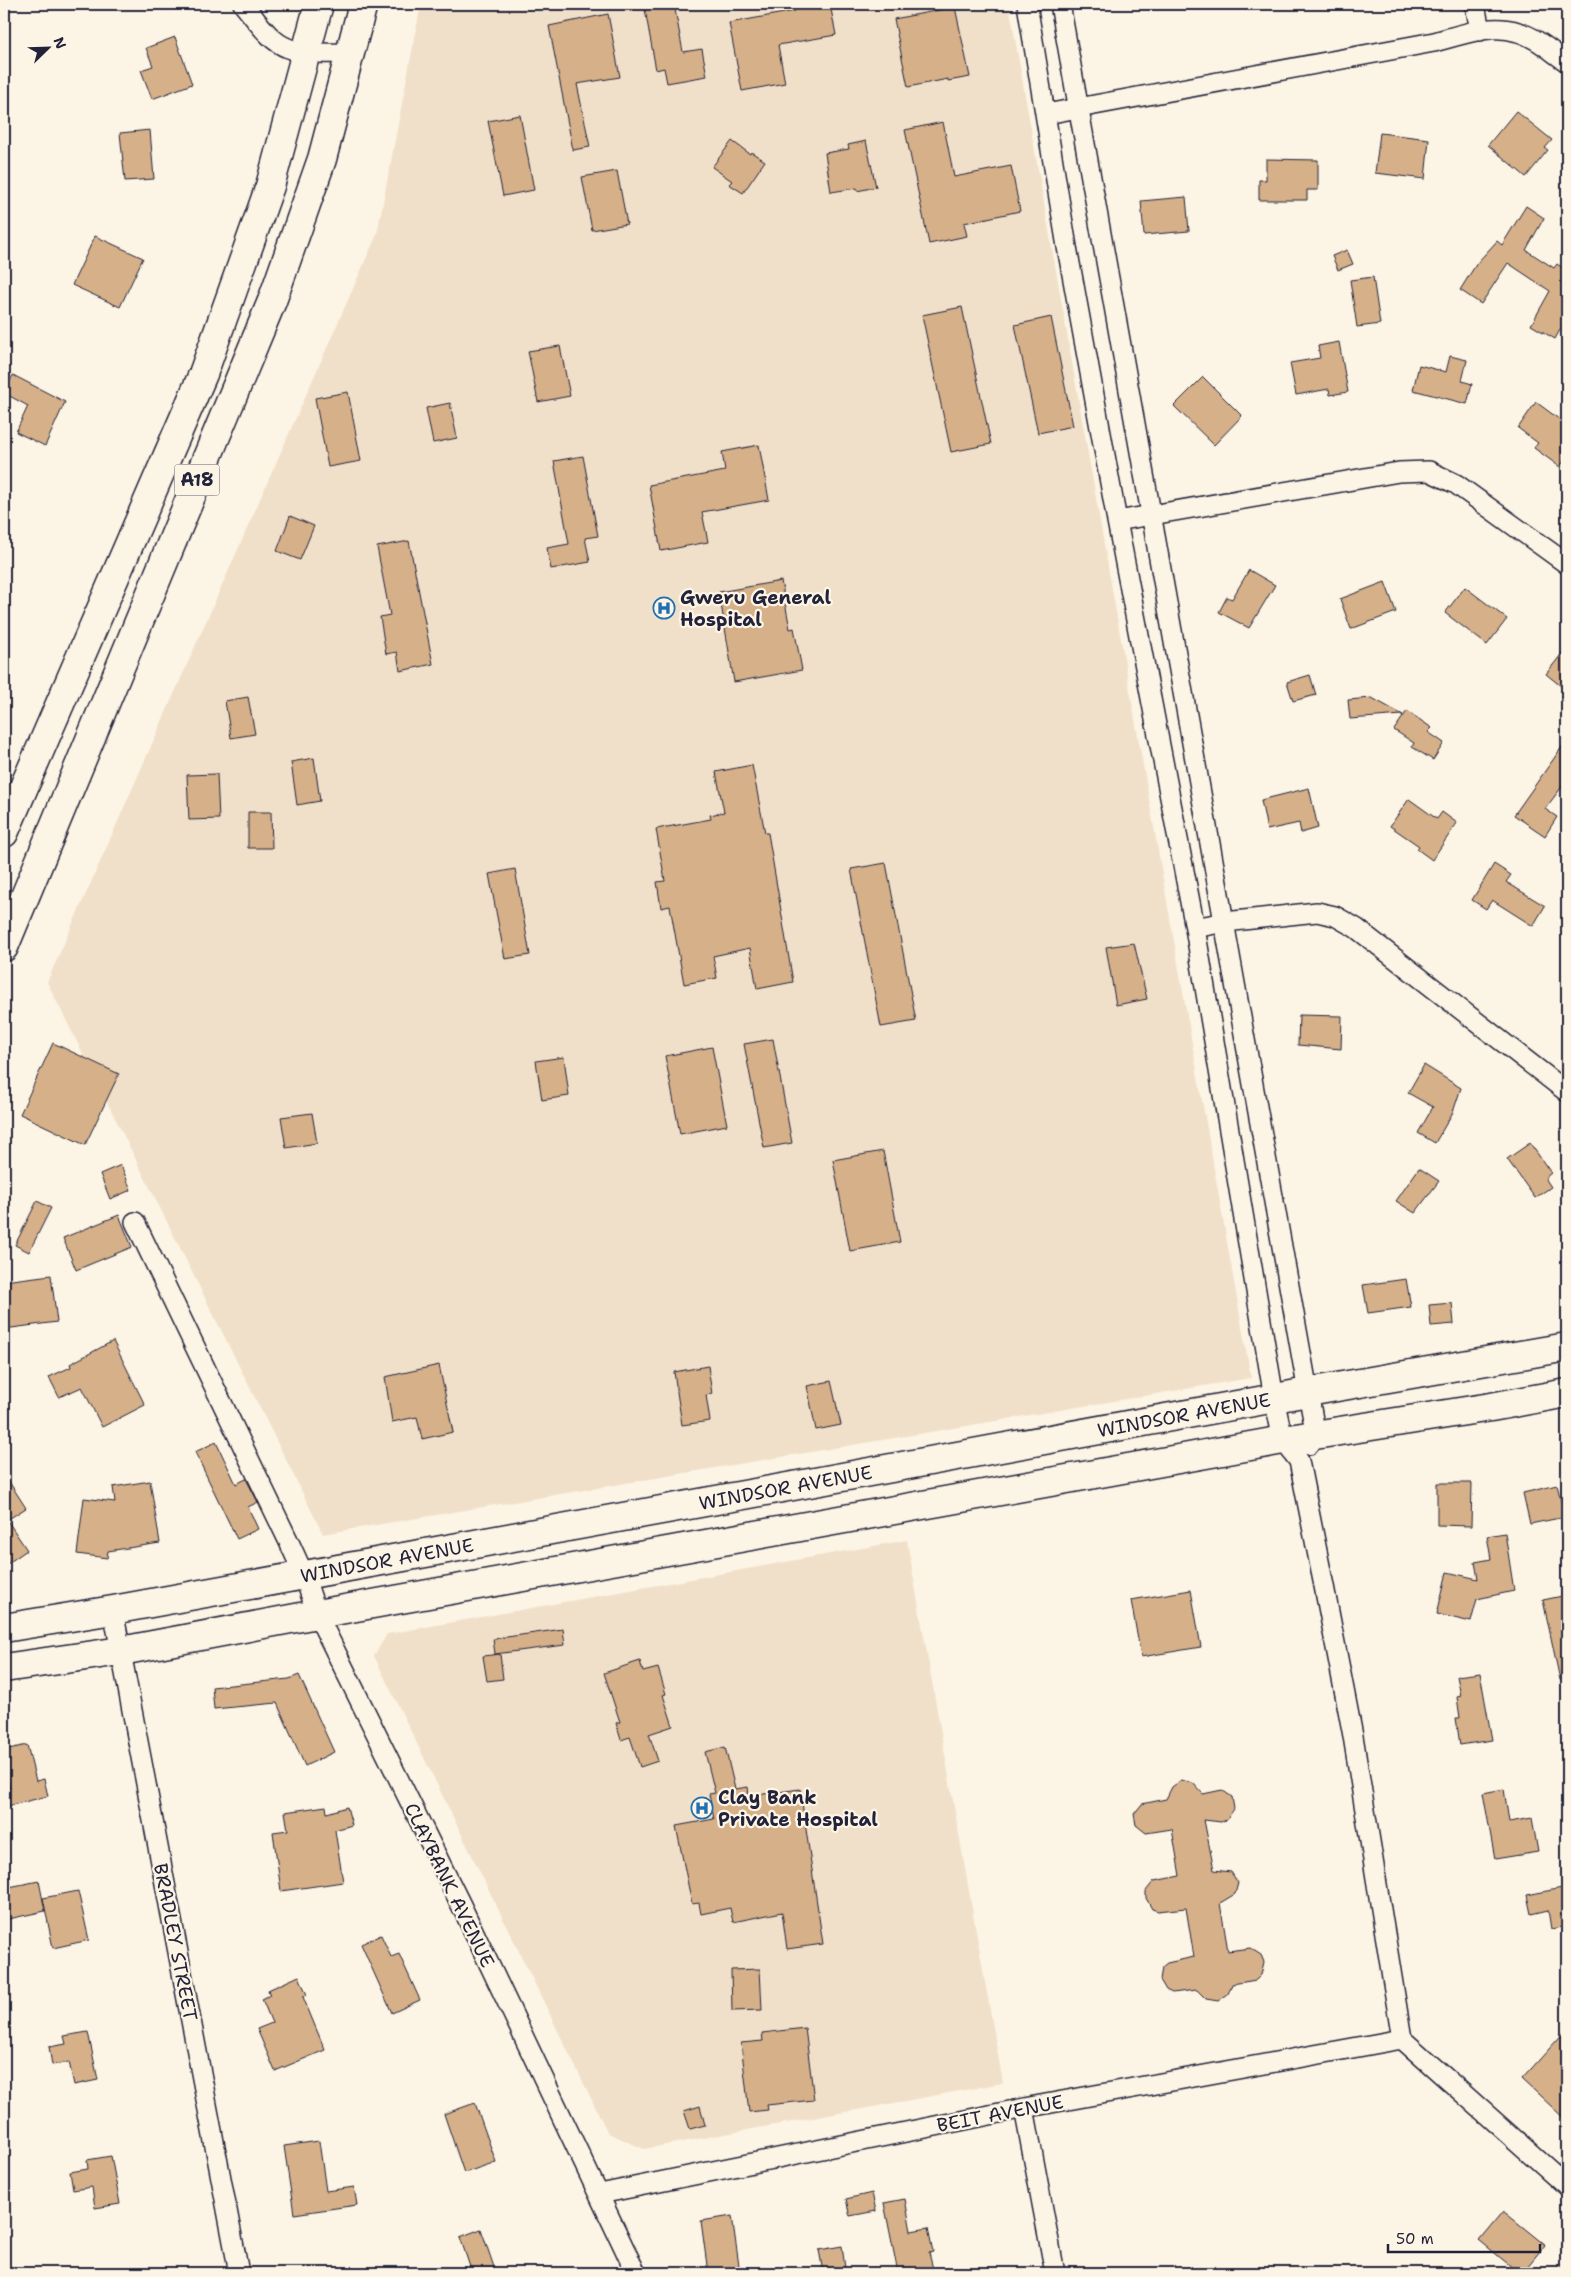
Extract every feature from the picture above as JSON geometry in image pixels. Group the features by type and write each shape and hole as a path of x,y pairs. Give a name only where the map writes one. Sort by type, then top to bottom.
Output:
{"main road":[{"name":"A18","path":"5,831 203,374 270,186 319,4"},
{"name":"A18","path":"4,947 272,301 322,159 363,4"},
{"path":"186,414 220,426"},
{"path":"89,638 127,650"},
{"path":"5,831 47,843"},
{"name":"WINDSOR AVENUE","path":"4,1628 113,1610 1274,1398 1567,1347"},
{"path":"4,1668 121,1651 317,1614 1291,1451 1316,1436 1567,1393"}],"street":[{"path":"243,4 274,39 287,48 307,52 351,53"},
{"path":"1027,4 1067,247 1195,928 1274,1398 1291,1451 1353,1736 1402,2039 1567,2186"},
{"path":"1060,4 1316,1436"},
{"path":"1475,4 1480,31"},
{"path":"1046,114 1501,28 1519,32 1567,62"},
{"path":"1117,521 1399,472 1429,471 1456,484 1567,564"},
{"path":"1195,928 1225,922 1317,912 1336,916 1356,928 1567,1092"},
{"name":"CLAYBANK AVENUE","path":"135,1222 304,1575 317,1614 461,1905 636,2273"},
{"name":"BRADLEY STREET","path":"113,1610 239,2273"},
{"name":"BEIT AVENUE","path":"600,2194 1024,2108 1402,2039"},
{"path":"1024,2108 1055,2273"}],"shaded area":[{"name":"Gweru General Hospital","path":"421,4 1009,4 1251,1378 323,1534 47,982 377,234"},
{"name":"Clay Bank Private Hospital","path":"907,1540 1003,2083 644,2149 608,2133 374,1656 387,1634"}],"building":[{"path":"644,4 674,4 683,52 702,49 707,76 667,83 664,68 656,70"},
{"path":"793,4 830,4 836,35 778,45 785,83 742,91 729,23 795,11"},
{"path":"955,7 970,77 948,81 948,79 908,87 894,19"},
{"path":"608,14 620,77 577,84 590,147 573,150 549,26"},
{"path":"175,37 192,84 152,99 141,70 153,66 146,48"},
{"path":"1516,111 1552,140 1545,148 1548,150 1526,177 1488,145"},
{"path":"520,115 534,190 503,196 488,121"},
{"path":"943,122 954,177 1011,166 1020,211 964,223 967,236 929,244 905,130"},
{"path":"150,130 154,179 125,181 120,133"},
{"path":"1380,133 1429,139 1425,179 1375,173"},
{"path":"732,141 750,154 751,152 765,161 743,193 729,184 732,181 712,167"},
{"path":"866,141 876,187 857,191 857,188 831,192 825,153 849,149 848,145"},
{"path":"1266,159 1318,160 1318,190 1307,190 1307,200 1259,200 1259,180 1266,180"},
{"path":"617,171 627,224 592,230 582,177"},
{"path":"1186,197 1189,231 1144,235 1141,201"},
{"path":"1526,206 1544,218 1526,250 1554,268 1557,264 1563,268 1567,261 1567,317 1555,339 1531,325 1550,291 1508,263 1481,304 1460,290 1477,263 1497,241 1502,245"},
{"path":"95,236 143,258 120,307 72,285"},
{"path":"1347,250 1353,264 1338,270 1332,256"},
{"path":"1373,277 1380,324 1357,327 1350,280"},
{"path":"962,307 991,444 951,452 922,315"},
{"path":"1051,317 1073,426 1038,433 1015,325"},
{"path":"1339,342 1348,392 1330,395 1329,389 1296,395 1290,363 1320,358 1318,346"},
{"path":"560,346 570,396 538,402 528,351"},
{"path":"1450,356 1467,360 1462,381 1472,384 1467,404 1413,390 1419,365 1446,372"},
{"path":"13,375 65,402 45,446 16,432 28,406 4,393"},
{"path":"1203,377 1242,416 1214,445 1174,406"},
{"path":"348,392 361,461 328,467 315,398"},
{"path":"1536,402 1567,425 1567,456 1560,467 1534,448 1538,443 1518,428"},
{"path":"450,403 457,438 433,443 426,408"},
{"path":"759,445 769,500 702,512 708,542 661,551 649,485 725,471 722,452"},
{"path":"583,456 598,536 585,538 590,562 551,569 547,548 569,544 554,461"},
{"path":"290,516 314,526 300,560 277,551"},
{"path":"409,541 433,664 400,671 397,652 386,654 380,617 390,615 377,547"},
{"path":"1249,570 1275,585 1249,628 1219,612 1227,597 1232,599"},
{"path":"781,581 790,629 794,628 802,670 734,682 719,592"},
{"path":"1385,582 1396,612 1351,629 1340,599"},
{"path":"1465,587 1507,619 1487,645 1445,613"},
{"path":"1567,647 1567,691 1546,674"},
{"path":"1310,675 1316,695 1293,701 1287,682"},
{"path":"248,697 255,734 231,738 225,701"},
{"path":"1372,698 1403,715 1350,719 1348,700"},
{"path":"1407,711 1432,728 1428,732 1444,743 1433,760 1412,747 1414,743 1394,730"},
{"path":"1567,740 1567,780 1545,809 1557,817 1545,836 1514,815"},
{"path":"314,758 320,801 297,805 291,762"},
{"path":"752,765 765,833 768,833 793,982 757,989 750,948 713,956 717,978 684,984 670,906 661,908 657,882 665,881 656,829 711,819 710,815 724,812 716,772"},
{"path":"217,774 219,819 189,820 187,775"},
{"path":"1309,788 1318,828 1301,833 1299,823 1267,830 1261,800"},
{"path":"1409,799 1437,819 1442,812 1457,823 1432,860 1417,849 1419,846 1390,826"},
{"path":"248,812 271,812 272,848 248,848"},
{"path":"886,863 916,1021 881,1027 851,869"},
{"path":"1494,864 1511,875 1506,882 1545,906 1533,926 1492,900 1486,909 1472,900"},
{"path":"515,869 530,955 505,959 489,874"},
{"path":"1134,943 1147,999 1116,1005 1106,947"},
{"path":"1299,1015 1342,1016 1341,1049 1298,1045"},
{"path":"773,1039 792,1143 764,1148 744,1044"},
{"path":"53,1043 119,1074 85,1145 20,1114"},
{"path":"712,1047 727,1125 680,1134 665,1056"},
{"path":"564,1057 569,1096 542,1100 536,1061"},
{"path":"1424,1065 1461,1088 1453,1112 1435,1143 1418,1133 1433,1107 1408,1093"},
{"path":"312,1113 317,1143 286,1148 281,1117"},
{"path":"1530,1143 1551,1173 1545,1178 1551,1187 1535,1198 1507,1159"},
{"path":"883,1151 900,1242 850,1251 833,1160"},
{"path":"121,1165 131,1190 110,1199 100,1174"},
{"path":"1419,1168 1439,1181 1415,1213 1396,1201"},
{"path":"37,1201 51,1208 29,1252 15,1245"},
{"path":"119,1215 132,1247 76,1270 63,1238"},
{"path":"51,1275 57,1322 4,1329 4,1281"},
{"path":"1406,1279 1411,1307 1368,1313 1363,1285"},
{"path":"1452,1303 1454,1324 1431,1326 1429,1305"},
{"path":"113,1341 145,1405 102,1427 82,1387 59,1397 49,1377 71,1367 70,1364"},
{"path":"439,1365 453,1432 422,1439 417,1417 392,1422 385,1377"},
{"path":"708,1366 712,1394 706,1395 710,1421 682,1425 674,1372"},
{"path":"831,1381 841,1425 816,1430 807,1386"},
{"path":"216,1442 236,1484 246,1479 258,1502 248,1507 258,1529 237,1539 195,1452"},
{"path":"4,1474 26,1508 7,1520 27,1550 4,1566"},
{"path":"150,1481 160,1543 108,1551 107,1558 77,1554 84,1498 115,1502 113,1487"},
{"path":"1437,1483 1472,1483 1471,1526 1437,1525"},
{"path":"1557,1485 1565,1517 1530,1524 1523,1493"},
{"path":"1505,1533 1514,1591 1477,1599 1471,1622 1437,1614 1447,1572 1478,1579 1475,1562 1491,1559 1487,1536"},
{"path":"1191,1590 1201,1647 1141,1657 1131,1600"},
{"path":"1567,1595 1567,1679 1560,1680 1543,1600"},
{"path":"563,1629 565,1645 495,1654 493,1639"},
{"path":"500,1654 503,1679 487,1681 483,1656"},
{"path":"640,1661 643,1672 658,1668 666,1694 663,1695 673,1726 649,1734 658,1761 640,1767 630,1737 621,1740 616,1723 620,1722 604,1673"},
{"path":"1480,1673 1492,1740 1460,1745 1456,1718 1460,1718 1457,1697 1461,1696 1457,1676"},
{"path":"299,1675 334,1752 305,1766 277,1703 214,1709 212,1687 289,1679"},
{"path":"27,1745 36,1781 44,1779 48,1796 4,1807 4,1789 10,1788 4,1764 4,1750"},
{"path":"725,1747 735,1789 748,1787 749,1796 800,1789 823,1944 787,1949 782,1912 733,1922 730,1908 701,1914 699,1903 692,1904 676,1826 714,1819 709,1794 715,1793 705,1752"},
{"path":"1181,1780 1193,1783 1203,1794 1222,1790 1232,1797 1234,1809 1227,1819 1221,1822 1204,1820 1214,1870 1231,1872 1238,1883 1235,1894 1220,1903 1228,1951 1250,1948 1261,1955 1264,1962 1261,1975 1256,1980 1232,1984 1228,1994 1218,2001 1206,1999 1197,1990 1172,1993 1166,1990 1160,1980 1162,1967 1167,1963 1194,1957 1186,1908 1158,1911 1152,1909 1146,1898 1146,1891 1154,1881 1180,1876 1172,1829 1146,1833 1136,1825 1134,1814 1142,1804 1166,1799 1172,1787"},
{"path":"1504,1789 1509,1822 1532,1818 1538,1852 1495,1859 1483,1793"},
{"path":"326,1806 327,1813 347,1807 352,1825 335,1830 343,1882 281,1891 273,1832 288,1830 285,1812"},
{"path":"39,1881 45,1911 4,1920 4,1888"},
{"path":"1567,1887 1567,1926 1551,1929 1548,1910 1531,1914 1527,1895"},
{"path":"78,1891 89,1940 53,1948 43,1898"},
{"path":"381,1935 391,1957 399,1954 420,2000 392,2013 361,1944"},
{"path":"760,1969 762,2010 732,2011 731,1970"},
{"path":"299,1976 307,1995 303,1997 325,2050 275,2071 257,2029 272,2023 262,1999 270,1995 268,1990"},
{"path":"805,2028 814,2100 767,2105 768,2110 749,2112 741,2043 763,2041 762,2033"},
{"path":"1567,2029 1567,2121 1522,2079"},
{"path":"88,2032 98,2080 74,2085 69,2062 52,2065 49,2047 66,2044 64,2036"},
{"path":"475,2103 496,2162 464,2173 444,2114"},
{"path":"700,2106 705,2125 690,2129 684,2111"},
{"path":"319,2141 326,2191 354,2187 357,2205 294,2214 284,2146"},
{"path":"111,2156 120,2204 95,2208 92,2187 73,2190 70,2172 88,2169 87,2160"},
{"path":"872,2193 876,2211 850,2216 846,2199"},
{"path":"905,2199 911,2231 928,2228 933,2252 929,2253 934,2273 898,2273 884,2203"},
{"path":"1503,2211 1545,2245 1522,2273 1519,2273 1479,2240"},
{"path":"732,2216 740,2273 708,2273 701,2221"},
{"path":"481,2229 496,2273 472,2273 460,2237"},
{"path":"842,2246 845,2268 823,2272 819,2250"}],"place":[{"name":"Gweru General Hospital","path":"664,608"},
{"name":"Clay Bank Private Hospital","path":"702,1808"}]}
